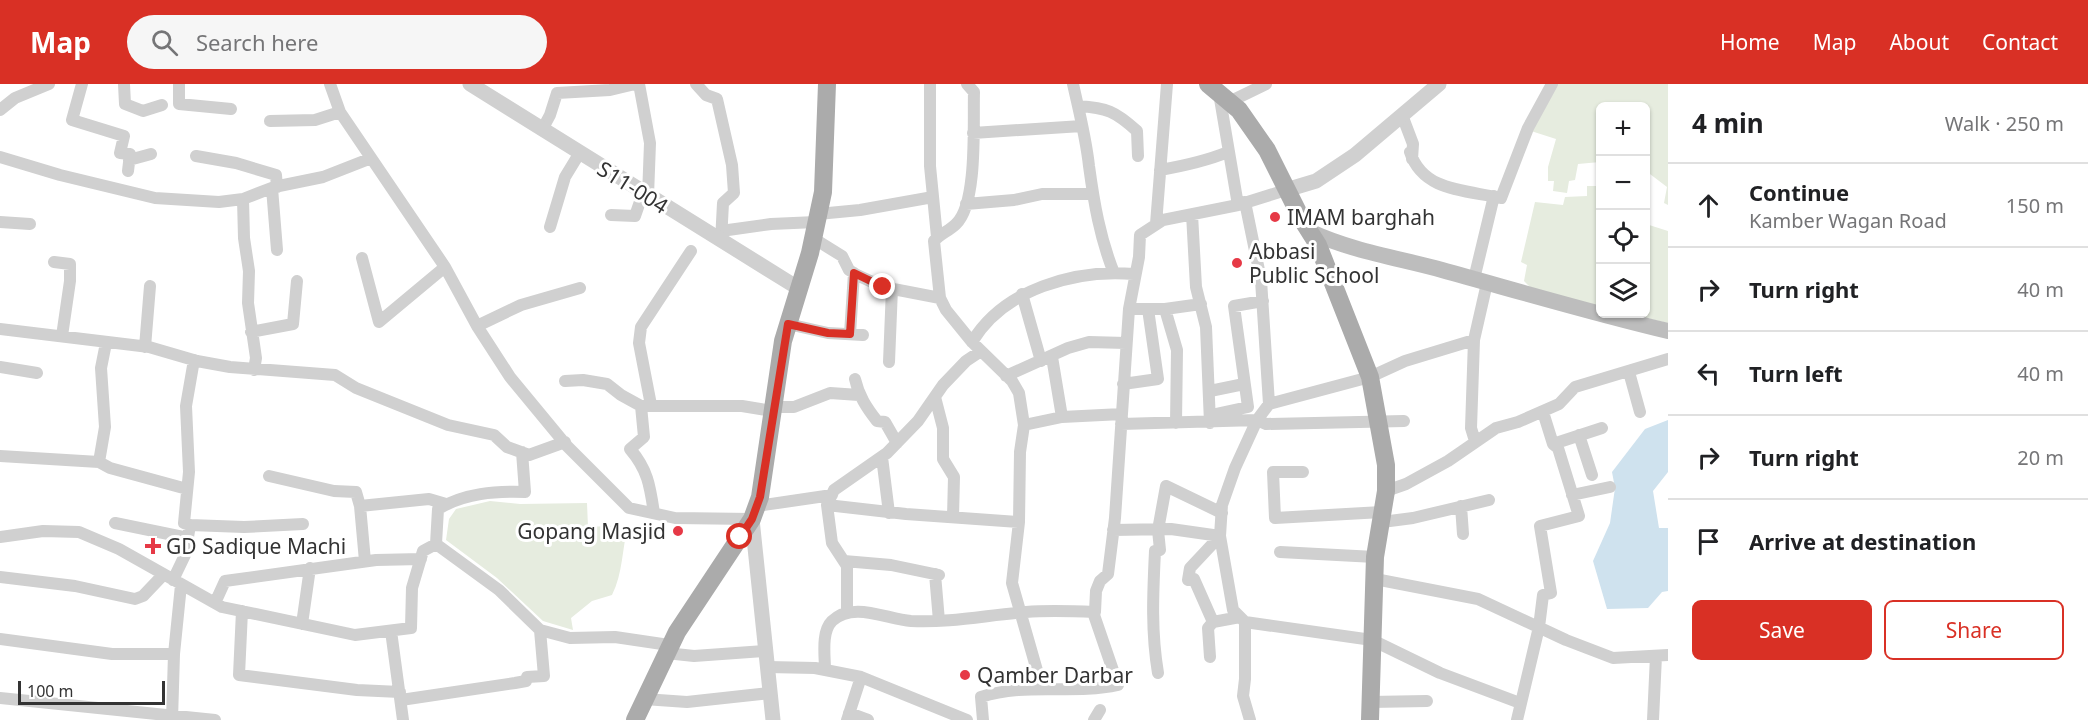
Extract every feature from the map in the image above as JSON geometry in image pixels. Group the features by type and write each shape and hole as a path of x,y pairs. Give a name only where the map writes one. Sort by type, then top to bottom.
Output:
{"main road":[{"path":"635,720 668,649 754,513 788,324 823,192 827,84"},
{"path":"1217,90 1239,110 1267,150 1286,190 1311,232 1370,377 1386,465 1386,491 1375,557 1370,711"},
{"path":"1311,232 1338,244 1668,331"}],"street":[{"path":"82,84 72,120 124,136 120,153 130,154 129,165 151,154"},
{"path":"124,84 125,104 143,111 162,105"},
{"path":"179,84 179,104 231,109"},
{"path":"330,84 340,112 369,159 445,267 477,326 510,377 565,442 629,508 675,518 754,513 830,500 889,513 1019,522"},
{"name":"S11-004","path":"470,84 646,195 721,236 798,288"},
{"path":"542,130 550,115 554,88 610,90 637,84 650,143 646,195 635,216 611,215"},
{"path":"696,84 706,95 717,99 732,165 734,193 723,203 721,236 771,224 816,224 860,210 933,198"},
{"path":"930,84 930,166 937,237"},
{"path":"967,84 974,92 973,173 966,204 956,224 934,241 934,252 940,298 946,310 1019,393 1024,425 1020,452 1019,522 1012,583 1042,688"},
{"path":"1073,84 1082,126 1091,194 1103,245 1114,273"},
{"path":"1156,224 1167,84"},
{"path":"1266,84 1217,90 1228,152 1242,203 1263,301 1269,404"},
{"path":"1402,115 1413,144 1411,155 1414,166 1436,183 1501,198 1528,128 1552,84"},
{"path":"0,110 15,98 46,85"},
{"path":"983,720 981,697 1002,692 1042,688 1104,688 1118,685 1093,612 1095,612 1096,591 1100,581 1108,574 1129,309 1139,257 1140,235 1156,224 1242,203 1316,181 1355,155 1436,85"},
{"path":"1078,106 1110,109 1127,122 1137,131 1138,156"},
{"path":"270,122 315,120 340,112"},
{"path":"973,133 1082,126"},
{"path":"1160,170 1200,159 1209,159 1228,152"},
{"path":"550,227 565,177 579,154"},
{"path":"196,156 276,175 274,187 278,250"},
{"path":"0,157 60,175 154,198 219,202 243,199 274,187 323,177 369,159"},
{"path":"966,204 989,203 1041,194 1091,194"},
{"path":"1475,441 1471,428 1474,340 1480,281 1494,196"},
{"path":"243,199 251,332 256,358 254,370"},
{"path":"1192,214 1196,287 1201,304 1210,390 1210,419"},
{"path":"0,222 30,224"},
{"path":"816,224 854,273 883,287 940,298"},
{"path":"654,513 651,491 643,465 630,449 644,437 646,405 639,343 641,327 691,250"},
{"path":"362,258 379,322 445,267"},
{"path":"54,262 70,264 70,281 62,336"},
{"path":"850,334 854,273"},
{"path":"847,612 847,567 832,543 830,500 834,490 882,457 918,421 934,397 966,361 976,346 979,329 1009,301 1022,294 1078,278 1114,273 1134,274"},
{"path":"251,332 293,324 297,281"},
{"path":"145,347 150,286"},
{"path":"477,326 521,305 580,288"},
{"path":"889,362 891,288"},
{"path":"1022,294 1046,359 1062,417"},
{"path":"1210,419 1248,407 1234,306 1263,301"},
{"path":"1129,309 1165,309 1201,304"},
{"path":"1123,384 1158,379 1148,309"},
{"path":"1165,309 1177,350 1176,423"},
{"path":"788,324 828,333 863,335"},
{"path":"0,329 145,347 194,360 254,370 335,375 356,388 448,425 494,435 507,447 522,452 529,454 565,442"},
{"path":"1250,720 1243,696 1245,679 1242,619 1233,609 1220,536 1222,513 1235,468 1257,420 1269,404 1370,377 1405,361 1474,340"},
{"path":"1006,376 1068,348 1089,342 1126,343"},
{"path":"99,462 105,427 100,368 106,343"},
{"path":"1386,491 1406,484 1448,460 1496,428 1559,404 1575,387 1668,359"},
{"path":"172,717 174,654 172,580 185,555 189,531 184,522 187,489 186,406 194,360"},
{"path":"0,367 37,372"},
{"path":"1629,372 1640,412"},
{"path":"855,379 859,395 877,421 885,422 897,443"},
{"path":"566,381 583,380 607,384 621,395 646,405 742,405 774,409 794,407 830,393 859,395"},
{"path":"1210,390 1244,384"},
{"path":"934,397 943,428 944,459 954,477 953,517"},
{"path":"1517,720 1539,627 1543,595 1551,593 1539,525 1579,516 1558,448 1553,444 1543,412"},
{"path":"1024,425 1062,417 1176,423 1210,419 1257,420 1266,424 1404,422"},
{"path":"1553,444 1602,428"},
{"path":"1579,435 1592,475"},
{"path":"436,544 438,509 446,504 454,500 495,491 525,492 522,452"},
{"path":"0,456 99,462 110,468 187,489"},
{"path":"882,457 889,513"},
{"path":"1303,472 1273,472 1275,518 1413,518 1489,500"},
{"path":"268,476 334,491 357,492 365,561"},
{"path":"1158,673 1152,629 1155,551 1160,550 1158,530 1166,486 1222,513"},
{"path":"1572,495 1610,487"},
{"path":"360,506 429,499 446,504"},
{"path":"1461,506 1463,534"},
{"path":"754,513 773,720"},
{"path":"115,523 189,531 303,525"},
{"path":"1113,530 1158,530 1220,536"},
{"path":"0,537 43,531 79,532 118,549 215,603 355,635 411,628 412,588 423,551 436,544"},
{"path":"1214,622 1194,579 1188,580 1190,568 1220,536"},
{"path":"436,544 499,590 540,630 570,638 615,637 694,656 765,651"},
{"path":"1280,552 1375,557"},
{"path":"215,603 225,580 365,561 421,559"},
{"path":"844,561 891,565 937,574 939,621"},
{"path":"302,624 309,568"},
{"path":"0,578 75,586 135,598 172,580"},
{"path":"1375,579 1478,599 1613,658 1662,655 1653,720"},
{"path":"242,611 239,675 400,696 515,683 526,681 527,677 544,676 540,630"},
{"path":"825,670 825,633 831,622 847,612 869,613 910,621 939,621 1021,613 1093,612"},
{"path":"1210,657 1208,628 1214,622 1242,619 1372,640 1440,673 1520,703"},
{"path":"391,631 403,720"},
{"path":"0,639 112,654 174,654"},
{"path":"768,667 825,670 861,677 952,717 967,720"},
{"path":"861,677 848,717 868,720"},
{"path":"644,699 687,702 770,693"},
{"path":"0,698 214,720"},
{"path":"1370,711 1427,702"}],"shaded area":[{"path":"1557,84 1668,84 1668,205 1664,203 1667,187 1650,174 1650,102 1596,102 1596,162 1578,164 1575,180 1569,181 1567,193 1553,191 1554,181 1548,181 1548,167 1556,139 1531,131"},
{"path":"1587,186 1596,186 1596,306 1530,287 1524,281 1527,265 1521,262 1535,202 1563,205 1565,197 1587,196"},
{"path":"1650,225 1668,231 1668,323 1646,318 1650,318"},
{"path":"490,501 520,504 587,503 588,527 628,525 620,570 612,595 592,601 571,618 573,630 543,621 497,578 446,540 449,519 456,509"}],"water":[{"path":"1668,420 1668,472 1653,491 1659,528 1668,528 1668,591 1662,592 1648,608 1607,609 1593,561 1610,523 1615,488 1612,472 1645,429"}],"place":[{"name":"IMAM barghah","path":"1275,217"},
{"name":"Abbasi Public School","path":"1237,263"},
{"name":"Gopang Masjid","path":"678,531"},
{"name":"GD Sadique Machi","path":"153,546"},
{"name":"Qamber Darbar","path":"965,675"}],"route":[{"path":"740,537 752,519 760,497 783,341 788,324 828,333 850,334 854,273 883,287"}]}
